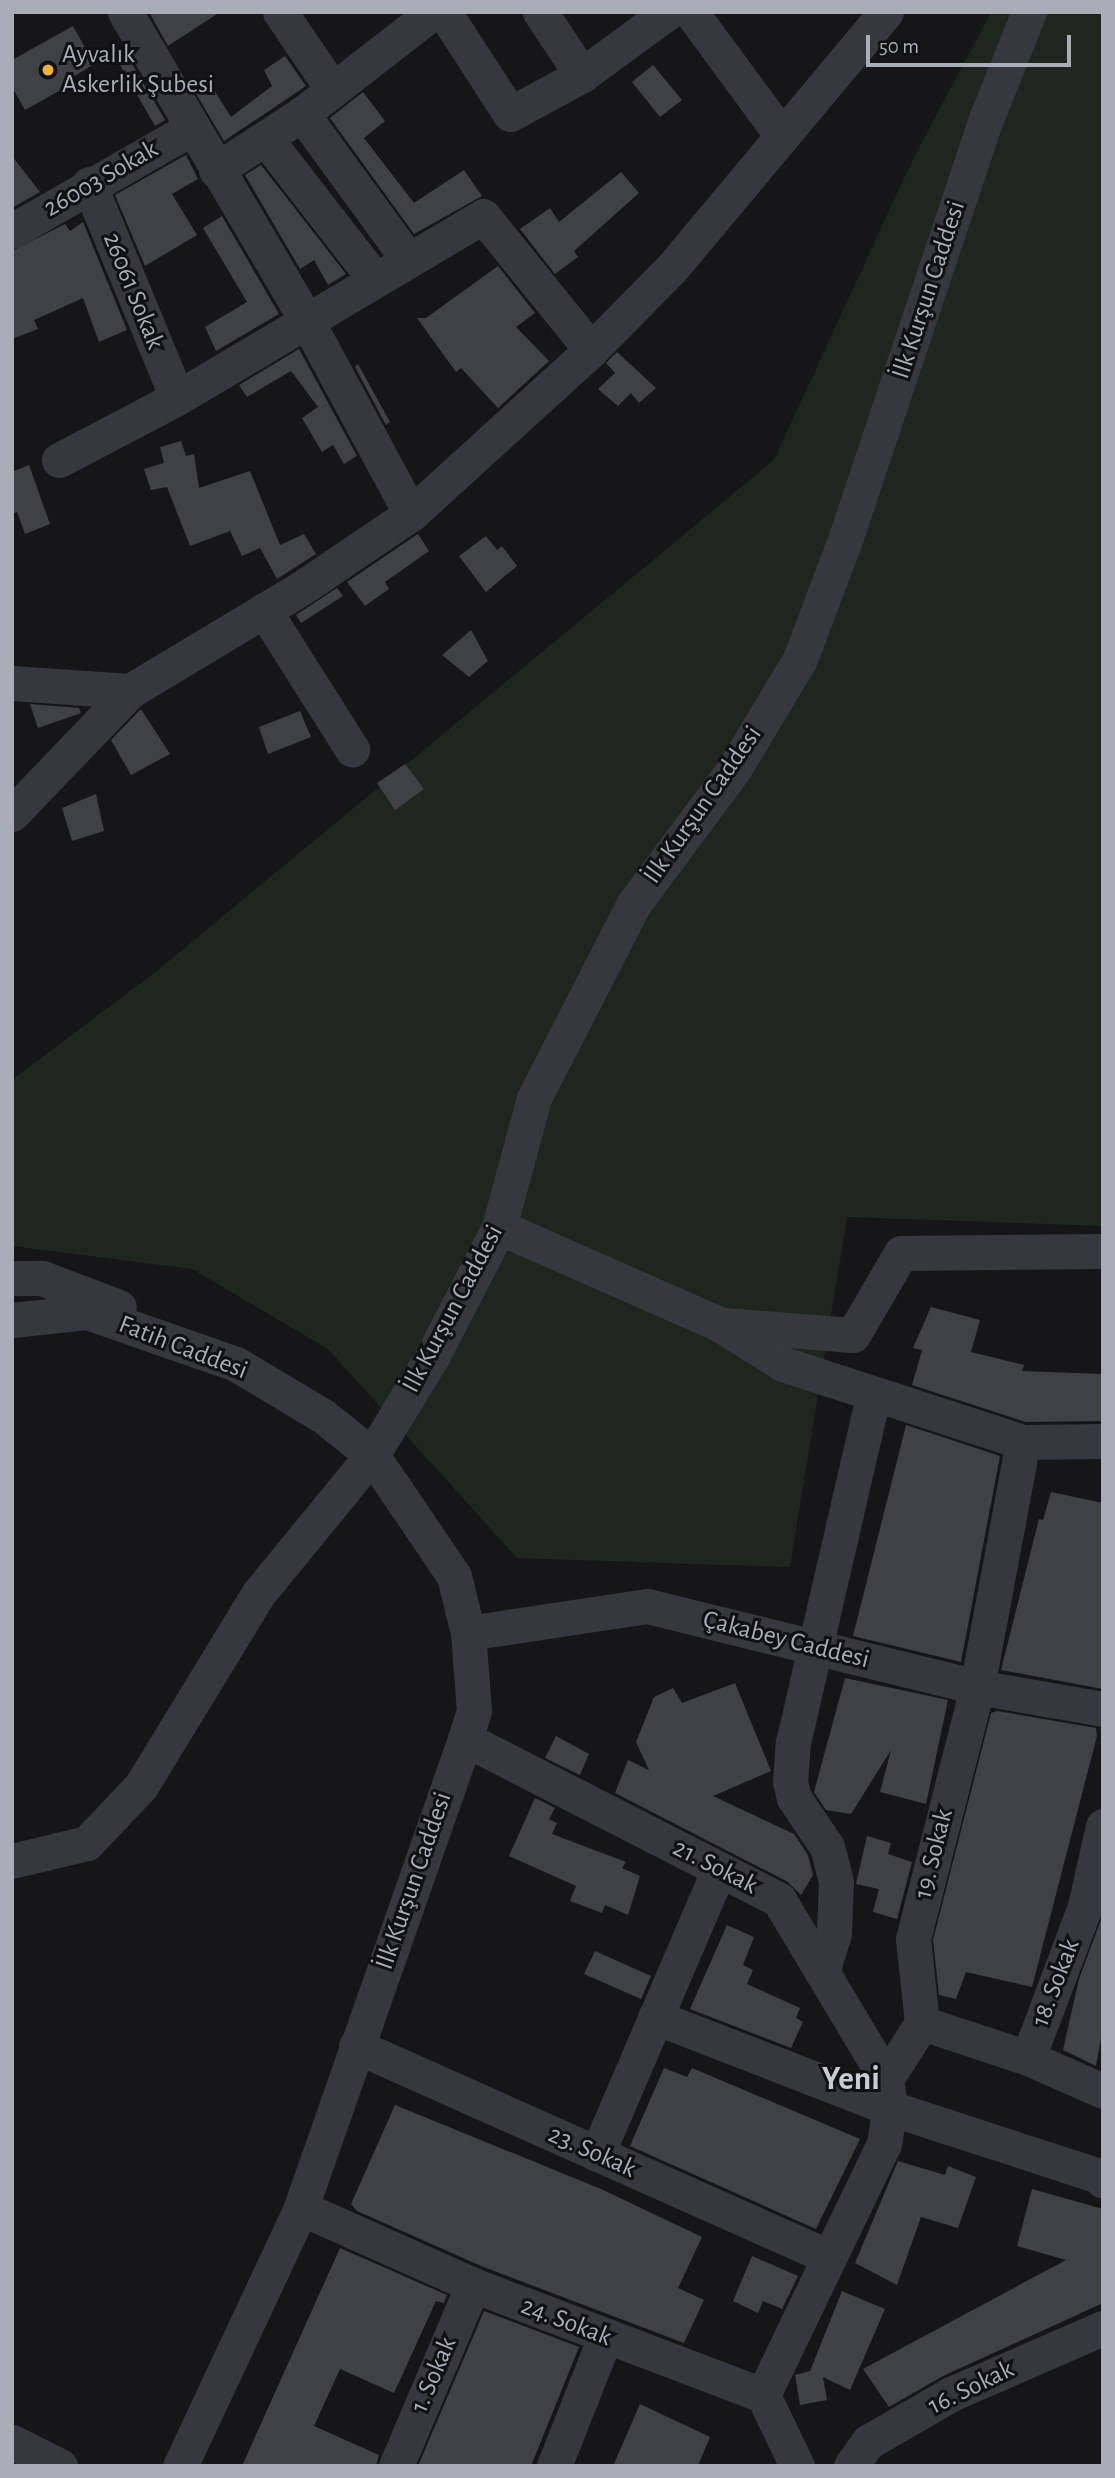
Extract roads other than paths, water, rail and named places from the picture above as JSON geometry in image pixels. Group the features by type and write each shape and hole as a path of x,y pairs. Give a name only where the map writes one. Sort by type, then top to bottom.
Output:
{"street":[{"path":"125,12 190,129 307,321 411,513"},
{"path":"280,12 332,90"},
{"path":"216,170 302,114 433,12"},
{"path":"444,12 510,114 582,75 668,12"},
{"path":"540,12 582,75"},
{"path":"691,12 782,136"},
{"path":"12,814 130,691 264,610 411,513 591,350 671,269 886,12"},
{"name":"İlk Kurşun Caddesi","path":"180,2466 302,2208 474,1711 468,1633 454,1576 372,1455 433,1356 499,1227 534,1098 633,905 734,769 800,659 851,524 986,119 1029,12"},
{"path":"302,114 407,258"},
{"name":"26003 Sokak","path":"12,230 190,129"},
{"path":"266,139 374,278"},
{"name":"26061 Sokak","path":"89,184 177,398"},
{"path":"59,460 177,398 407,258 483,216 591,350"},
{"path":"264,610 352,749"},
{"path":"12,683 130,691"},
{"path":"499,1227 719,1324 783,1364 873,1396 1023,1442 1103,1441"},
{"path":"719,1324 853,1335 901,1253 1103,1251"},
{"path":"12,1278 42,1278 97,1296 236,1364"},
{"name":"Fatih Caddesi","path":"12,1320 86,1312 236,1364 323,1416 372,1455"},
{"path":"822,1972 834,1933 834,1862 794,1798 790,1782 793,1743 818,1648 873,1396"},
{"name":"19. Sokak","path":"922,2023 912,1939 977,1687 1023,1442"},
{"path":"12,1861 87,1843 141,1786 259,1593 372,1455"},
{"name":"Çakabey Caddesi","path":"468,1633 647,1606 977,1687 1103,1709"},
{"name":"21. Sokak","path":"465,1739 779,1900 822,1972 888,2094"},
{"name":"18. Sokak","path":"1028,2058 1085,1906 1103,1826"},
{"path":"597,2154 719,1869"},
{"path":"655,2017 888,2094 1100,2176 1103,2181"},
{"path":"797,2466 763,2395 884,2144 888,2094 922,2023 1028,2058 1103,2091"},
{"name":"23. Sokak","path":"356,2046 829,2257"},
{"name":"24. Sokak","path":"302,2208 473,2285 763,2395"},
{"name":"1. Sokak","path":"396,2466 473,2285"},
{"name":"16. Sokak","path":"851,2466 868,2442 951,2394 1103,2328"},
{"path":"554,2466 605,2337"},
{"path":"12,2442 60,2466"}],"place":[{"name":"Ayvalık Askerlik Şubesi","path":"48,70"}],"district":[{"name":"Yeni","path":"851,2080"}]}
